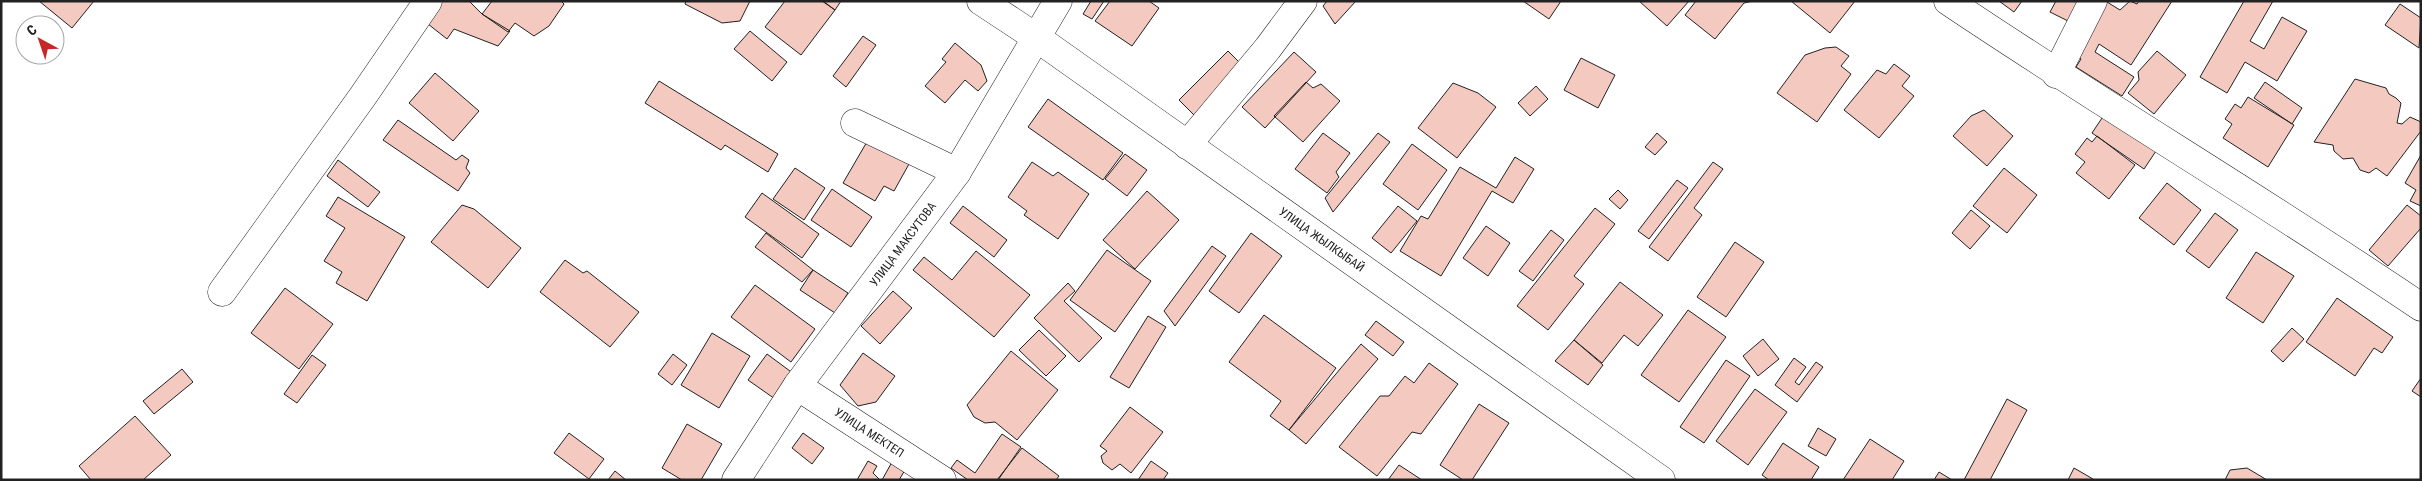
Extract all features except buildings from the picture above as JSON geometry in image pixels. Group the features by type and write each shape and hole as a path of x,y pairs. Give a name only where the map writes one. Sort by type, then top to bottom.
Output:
{"street":[{"path":"222,292 364,96 428,1"},
{"name":"УЛИЦА ЖЫЛКЫБАЙ","path":"981,1 1038,38 1661,480"},
{"name":"УЛИЦА МАКСУТОВА","path":"736,480 797,386 957,172 1038,38 1058,1"},
{"path":"1187,144 1268,48 1303,1"},
{"path":"1948,1 2056,74 2360,266 2421,307"},
{"path":"2056,74 2093,1"},
{"path":"855,124 957,172"},
{"name":"УЛИЦА МЕКТЕП","path":"797,386 942,480"}]}
